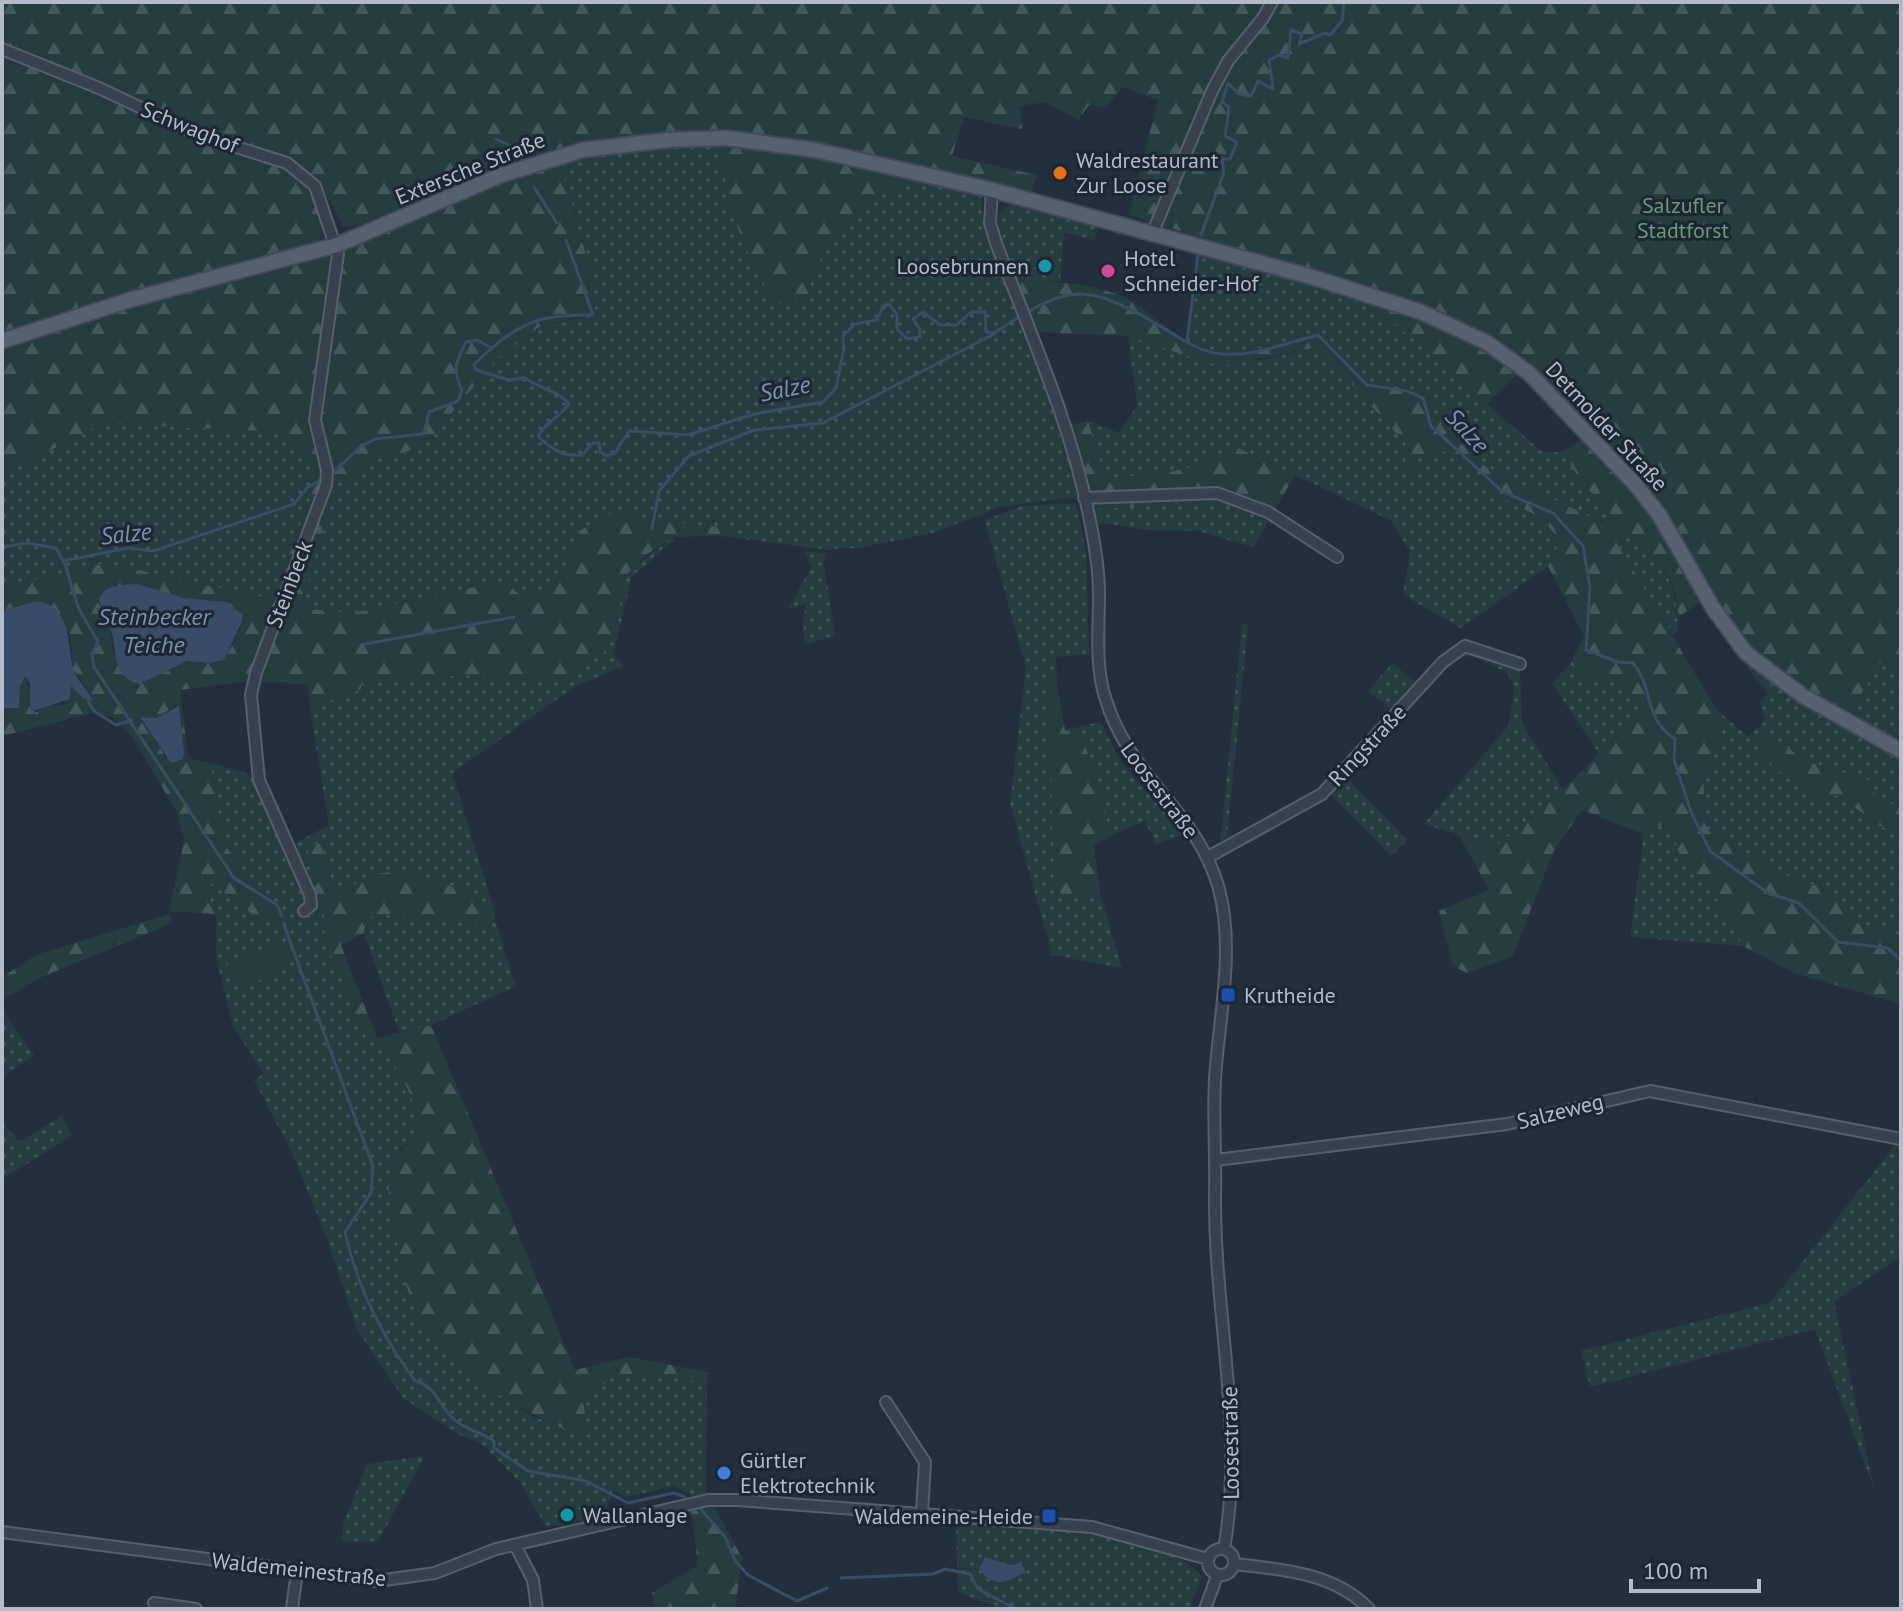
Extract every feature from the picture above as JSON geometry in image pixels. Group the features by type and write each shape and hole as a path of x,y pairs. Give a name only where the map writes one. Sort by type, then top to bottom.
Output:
{"main road":[{"name":"Extersche Straße","path":"2,341 133,299 337,245 540,161 603,146 655,141 727,138 815,150 992,190 1200,245"},
{"name":"Detmolder Straße","path":"1200,245 1421,312 1454,325 1508,357 1635,484 1660,516 1713,608 1746,653 1803,696 1901,751"}],"street":[{"path":"1152,234 1212,91 1228,61 1272,2"},
{"name":"Schwaghof","path":"2,49 99,88 201,136 298,169 323,199 337,245"},
{"name":"Loosestraße","path":"992,190 990,223 1029,328 1084,498 1097,559 1100,662 1110,716 1135,764 1178,813 1208,857 1219,890 1225,933 1215,1083 1216,1214 1232,1419 1231,1512 1224,1549"},
{"name":"Steinbeck","path":"304,911 311,905 310,895 259,780 251,695 256,673 326,485 327,470 315,420 335,288 337,245"},
{"path":"1084,498 1217,493 1268,512 1337,557"},
{"name":"Ringstraße","path":"1208,857 1322,794 1443,662 1465,646 1520,664"},
{"name":"Salzeweg","path":"1216,1160 1507,1124 1633,1092 1650,1091 1901,1139"},
{"path":"886,1402 925,1462 922,1513"},
{"name":"Waldemeinestraße","path":"2,1532 377,1581 435,1573 515,1545 708,1500 817,1504 1092,1527 1208,1559"},
{"path":"515,1545 533,1580 537,1609"},
{"path":"1224,1549 1232,1555 1234,1564 1228,1574 1217,1576 1209,1569 1208,1559 1214,1551 1224,1549"},
{"path":"1234,1564 1313,1576 1353,1595 1369,1609"},
{"path":"292,1609 297,1571"},
{"path":"1205,1609 1217,1576"},
{"path":"154,1603 196,1609"}],"green space":[{"name":"Salzufler Stadtforst","path":"2,2 1901,2 1901,670 1879,664 1848,717 1774,672 1738,636 1667,520 1487,339 1306,270 1129,215 1158,100 1123,87 1105,108 1089,105 1078,120 1045,102 1020,106 1022,129 964,117 952,156 1037,175 1031,193 719,135 596,140 535,154 357,226 344,226 325,194 317,198 323,231 317,244 123,293 2,334"},
{"path":"722,142 809,299 813,270 858,207 872,195 900,188 918,174 982,189 982,216 1042,378 1079,496 1000,507 933,533 858,548 823,549 720,536 741,529 657,521 614,510 582,529 561,581 524,598 502,581 352,613 301,608 335,485 363,473 373,461 423,447 497,359 539,327 585,317 576,217 560,162 605,151"},
{"path":"722,142 814,152 918,174 900,188 872,195 858,207 813,270 809,299 777,304 755,267 738,227 726,184"},
{"path":"560,162 594,284 595,312 539,327 497,359 423,447 373,461 363,473 335,485 301,608 352,613 502,581 525,598 561,581 582,529 614,510 657,521 740,529 719,536 673,537 646,555 626,575 614,633 605,651 568,683 460,675 361,685 361,689 310,708 308,685 249,681 180,690 188,758 210,763 224,845 239,862 245,880 278,904 285,915 263,922 197,872 216,914 169,911 184,840 177,812 133,738 112,717 92,713 2,736 2,708 20,699 20,686 25,675 35,713 45,706 63,705 71,686 91,695 73,669 70,633 13,608 2,611 2,587 107,563 271,599 312,494 317,463 276,432 103,423 9,472 2,472 2,348 135,307 328,257 455,200","holes":["137,584 184,598 227,602 243,619 226,655 219,661 183,663 168,671 114,655 110,628 101,606","177,705 167,759 141,717 156,718"]},
{"path":"1013,202 1099,224 1094,240 1064,232 1060,281 1015,281 997,230 999,214"},
{"path":"1197,250 1368,300 1542,452 1562,452 1586,488 1609,508 1612,518 1594,522 1481,464 1436,417 1426,391 1361,382 1317,336 1231,355 1187,343"},
{"path":"1015,281 1070,283 1110,292 1135,304 1179,337 1216,354 1254,353 1317,336 1361,382 1426,391 1436,417 1481,464 1601,522 1611,518 1609,508 1586,488 1562,452 1585,437 1653,516 1701,595 1697,605 1678,617 1672,583 1655,555 1639,538 1630,537 1618,545 1716,709 1722,741 1703,777 1707,829 1787,876 1820,887 1858,923 1901,932 1901,1004 1797,974 1743,946 1718,901 1680,856 1669,821 1644,834 1582,810 1554,850 1513,956 1467,973 1453,966 1439,911 1489,890 1459,835 1497,846 1563,790 1642,711 1613,680 1593,681 1570,664 1584,636 1548,566 1560,541 1543,519 1489,491 1445,451 1418,458 1415,482 1405,472 1405,443 1318,347 1227,365 1207,363 1128,336 1035,332"},
{"path":"1368,300 1431,321 1519,372 1487,404"},
{"path":"1128,336 1256,361 1318,347 1406,444 1405,472 1415,481 1417,458 1445,451 1489,491 1543,519 1561,542 1548,566 1461,628 1403,595 1410,551 1390,520 1234,446 1219,456 1188,468 1104,478 1088,421 1119,433 1137,406"},
{"path":"1088,421 1105,478 1188,468 1219,456 1234,446 1295,475 1270,518 1225,502 1093,509 1068,425"},
{"path":"103,423 276,432 317,463 312,494 271,599 107,563 2,587 2,472 9,472"},
{"path":"1225,502 1270,518 1253,547 1199,531 1148,530 1096,522 1093,509"},
{"path":"1076,503 1086,553 1089,654 1056,657 1057,684 1050,681 1055,893 1101,897 1122,968 1052,955 1010,803 1026,668 985,520 1022,506"},
{"path":"673,537 675,540 632,576 613,655 624,665 573,688 452,773 493,906 440,882 340,897 323,859 325,840 308,848 314,888 324,908 325,940 368,1042 378,1039 414,1098 420,1133 400,1149 455,1362 533,1417 588,1435 583,1400 613,1377 643,1372 707,1383 706,1494 692,1496 675,1486 626,1497 613,1490 603,1518 546,1527 520,1482 482,1444 460,1435 404,1399 357,1329 325,1233 292,1153 254,1080 264,1074 233,1026 216,957 216,914 195,871 263,922 284,915 278,904 245,880 239,862 224,845 210,763 255,776 287,848 329,825 310,708 360,690 361,685 460,675 569,683 605,650 614,633 626,574"},
{"path":"1630,537 1639,538 1649,549 1669,580 1678,617 1678,631 1673,635 1617,545"},
{"path":"805,551 826,554 824,564 835,636 805,644 803,620 807,603 788,609 811,568"},
{"path":"1242,623 1248,624 1226,846 1220,848"},
{"path":"1734,645 1848,717 1879,664 1901,670 1901,808 1874,796 1873,782 1807,761 1774,739 1761,735 1793,781 1812,799 1838,795 1880,826 1901,835 1901,932 1858,923 1820,887 1787,876 1707,829 1703,777 1722,741 1716,709 1748,737 1765,721 1760,703 1768,693 1730,647"},
{"path":"1466,650 1520,666 1522,723 1563,790 1497,846 1424,824 1509,725 1514,689 1508,673 1473,656 1451,658"},
{"path":"1392,663 1420,686 1396,713 1368,691"},
{"path":"1570,664 1593,681 1613,680 1642,711 1599,754 1552,683"},
{"path":"1049,681 1057,684 1065,730 1084,743 1098,782 1110,836 1094,846 1101,897 1054,893"},
{"path":"1100,722 1122,763 1183,835 1156,844 1145,821 1110,836 1098,782 1084,743 1065,730"},
{"path":"1761,735 1774,739 1807,761 1873,782 1875,796 1901,808 1901,835 1880,826 1838,795 1812,799 1765,760 1755,743"},
{"path":"1346,777 1407,840 1391,856 1331,794"},
{"path":"1669,820 1680,856 1718,901 1743,946 1630,937 1644,834"},
{"path":"325,839 323,859 340,897 358,882 377,874 396,872 434,880 493,906 497,927 378,914 366,919 364,933 341,945 377,1038 431,1025 575,1370 628,1357 708,1372 707,1383 643,1372 613,1377 583,1400 588,1435 585,1438 492,1390 449,1357 432,1338 419,1318 406,1284 389,1196 393,1164 420,1133 418,1120 405,1084 378,1039 368,1042 325,940 324,908 314,888 308,848"},
{"path":"169,914 172,923 37,979 2,1000 2,977 36,955"},
{"path":"378,914 497,927 516,986 431,1025 399,1032 364,933 366,919"},
{"path":"282,942 291,968 238,988 227,963"},
{"path":"2,1010 34,1055 2,1077"},
{"path":"62,1116 72,1136 2,1179 2,1122 19,1142"},
{"path":"1901,1138 1901,1256 1834,1302 1875,1492 1815,1329 1590,1387 1581,1351 1770,1303"},
{"path":"424,1456 378,1542 342,1541 343,1525 367,1464"},
{"path":"714,1506 742,1558 735,1609 655,1609 652,1593 698,1565 691,1511"},
{"path":"956,1521 1049,1529 1123,1540 1156,1549 1183,1561 1202,1576 1189,1609 1002,1609 958,1592"}],"water":[{"name":"Steinbecker Teiche","path":"137,584 184,598 227,602 242,614 243,619 224,660 209,663 187,661 140,684 124,676 117,663 111,630 99,599 110,588"},
{"name":"Steinbecker Teiche","path":"37,601 48,604 62,618 73,668 93,701 84,699 71,686 70,699 30,712 30,683 25,676 20,686 19,708 2,708 2,611"},
{"path":"179,706 184,753 183,759 171,763 140,717 156,718"},
{"path":"985,1557 1010,1565 1021,1563 1026,1572 1007,1581 996,1581 979,1570"}],"waterway":[{"path":"1201,235 1224,172 1222,159 1230,159 1237,142 1225,136 1229,107 1222,102 1228,83 1239,94 1251,96 1258,81 1273,89 1269,60 1279,55 1288,58 1291,30 1302,34 1299,44 1325,33 1330,35 1342,21 1344,2"},
{"path":"496,139 514,151"},
{"path":"534,187 557,223"},
{"path":"492,348 516,330 539,320 593,315 566,240"},
{"path":"1187,341 1198,254"},
{"name":"Salze","path":"331,475 360,447 375,439 424,434 429,412 458,401 462,390 456,371 458,360 466,342 477,340 492,348 474,364 476,370 509,380 525,378 569,404 541,431 538,436 543,441 569,455 582,455 593,443 599,443 600,452 607,456 615,453 629,431 688,435 754,414 823,402 836,388 844,348 843,336 855,324 877,320 883,306 889,304 897,315 897,329 907,339 920,337 920,329 913,319 923,312 940,325 957,325 971,312 985,312 986,332 994,333 1040,305 1076,294 1112,301 1193,345 1215,353 1254,352 1318,335 1367,385 1407,391 1423,398 1431,426 1503,492 1553,513 1583,546 1590,587 1586,650 1618,662 1633,663 1640,672 1658,722 1675,739 1674,760 1691,812 1710,851 1768,893 1799,903 1838,942 1888,948 1901,961"},
{"path":"652,528 659,491 689,456 754,430 823,423 994,334"},
{"name":"Salze","path":"2,547 27,543 56,548 63,561 128,548 153,551 294,504 308,487 324,478"},
{"path":"64,561 78,607 98,642 92,654 94,667 234,878 277,905 282,916"},
{"path":"365,644 514,617"},
{"path":"88,701 94,711 116,725 132,720"},
{"path":"284,925 373,1166 371,1193 345,1232 364,1291 403,1364 415,1381 433,1392 455,1420 494,1441 494,1448 528,1471 586,1481 628,1503 674,1493 685,1497"},
{"path":"699,1507 725,1537 736,1562 748,1575 797,1601 827,1588"},
{"path":"841,1578 933,1574 945,1569 970,1574 978,1589 1016,1609"}],"place":[{"name":"Waldrestaurant Zur Loose","path":"1060,173"},
{"name":"Loosebrunnen","path":"1045,266"},
{"name":"Hotel Schneider-Hof","path":"1108,271"},
{"name":"Krutheide","path":"1228,995"},
{"name":"Gürtler Elektrotechnik","path":"724,1473"},
{"name":"Wallanlage","path":"567,1515"},
{"name":"Waldemeine-Heide","path":"1049,1516"}]}
